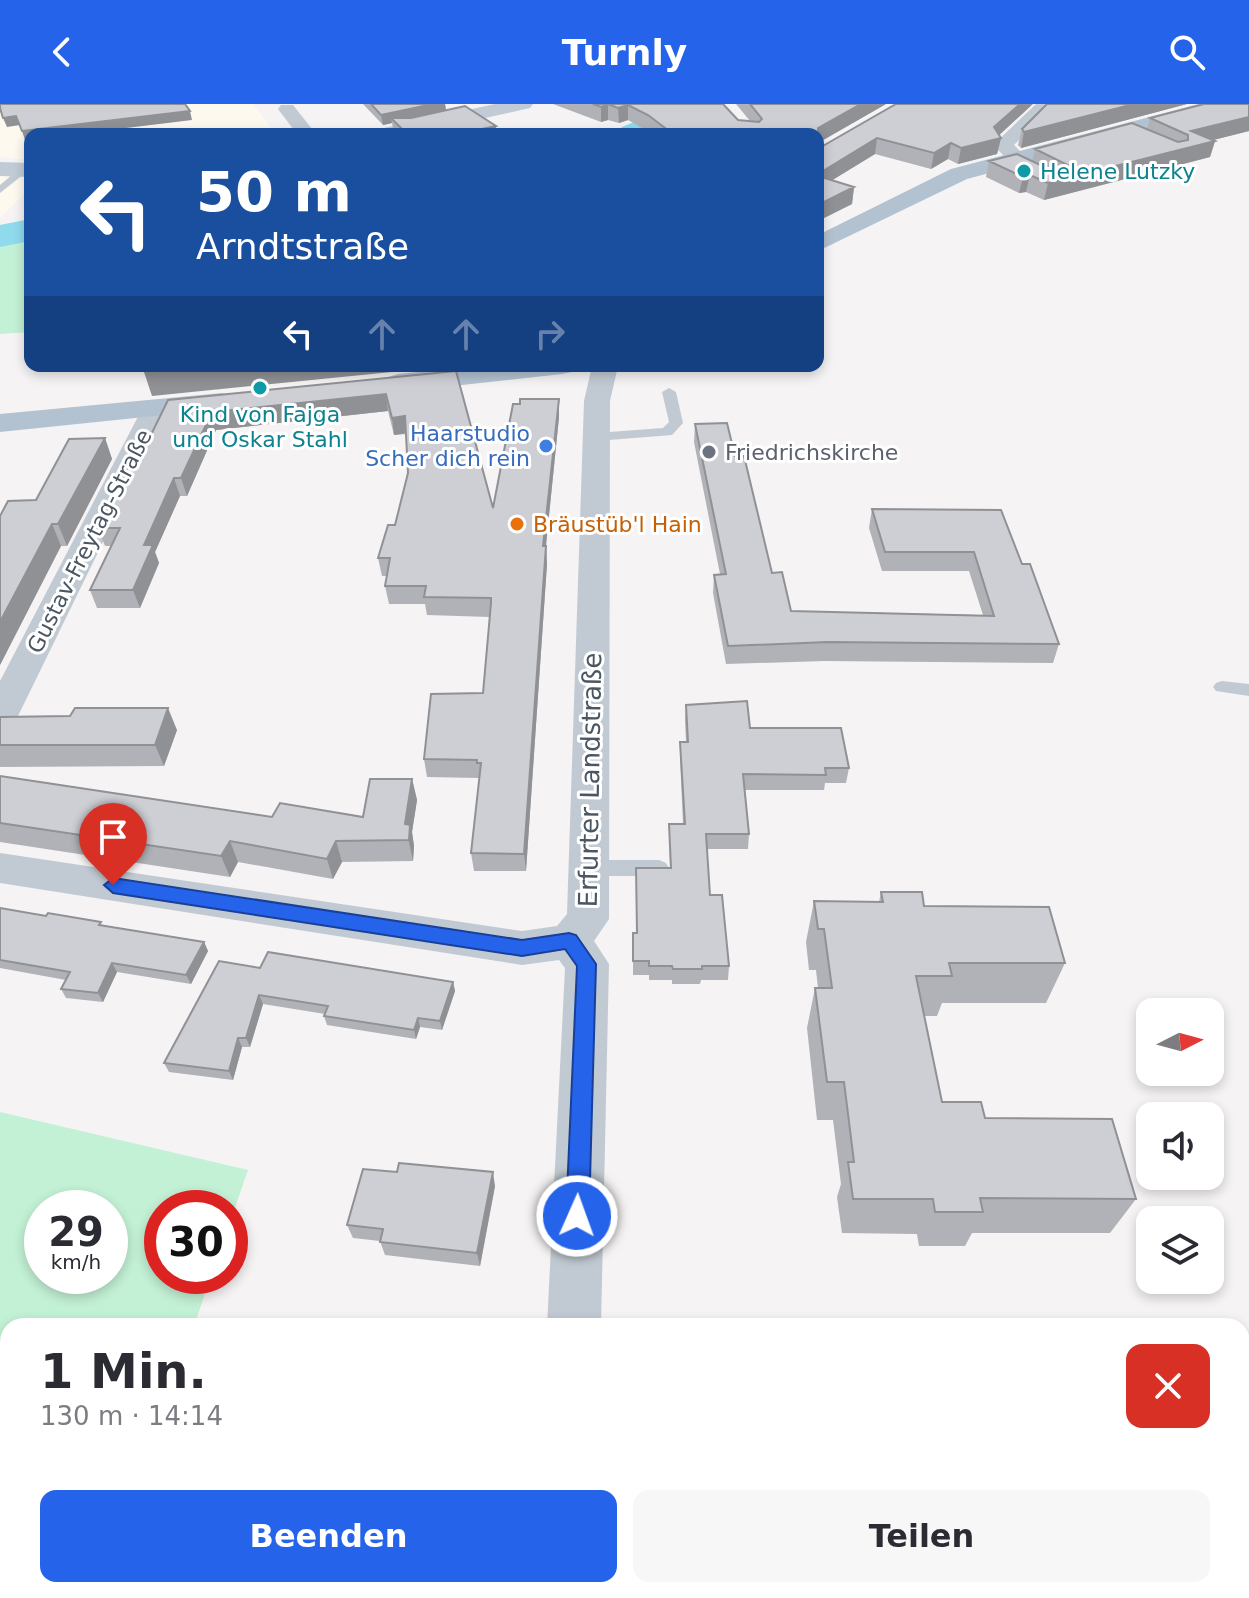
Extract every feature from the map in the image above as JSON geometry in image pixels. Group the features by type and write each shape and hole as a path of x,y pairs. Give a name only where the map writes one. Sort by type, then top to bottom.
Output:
{"main road":[{"path":"412,128 523,104"},
{"path":"824,241 959,174 1018,163 1129,132 1180,111 1222,104"},
{"path":"1,183 24,172"},
{"path":"377,385 504,372"},
{"path":"0,423 251,399"}],"street":[{"path":"1018,163 1003,145 1046,104"},
{"path":"285,106 302,128"},
{"name":"Erfurter Landstraße","path":"574,1318 587,964 569,941 582,930 588,919 596,437 598,396 604,372"},
{"name":"Gustav-Freytag-Straße","path":"0,716 155,409"},
{"path":"0,868 522,948 569,941"}],"lane":[{"path":"596,437 667,432 676,423 669,392"},
{"path":"1222,687 1249,690"},
{"path":"589,868 659,868"}],"shaded area":[{"path":"0,104 253,104 271,128 24,128 24,159 0,157"},
{"path":"0,176 24,177 24,195 0,218"}],"green space":[{"path":"24,241 24,332 0,334 0,246"},
{"path":"0,1112 248,1170 241,1190 144,1190 144,1294 205,1294 197,1318 0,1318"}],"building":[{"path":"0,104 185,104 190,111 24,128 22,131 16,116 3,118"},
{"path":"371,104 433,104 381,115"},
{"path":"608,104 723,104 738,120 759,122 762,119 750,104 861,104 818,128 665,128 628,105 618,108"},
{"path":"896,104 1020,104 994,127 1001,138 961,148 951,143 934,153 877,138 824,170 824,145"},
{"path":"1047,104 1134,104 1024,132 1022,129"},
{"path":"1204,104 1249,104 1249,117 1191,131 1215,141 1077,176 1078,170 1035,149 1132,123 1178,142 1188,140 1188,135 1150,118"},
{"path":"465,106 496,126 401,128 391,118 411,118"},
{"path":"1017,154 1066,177 1075,176 1048,183 1030,175 1023,177 989,161"},
{"path":"824,178 854,187 824,202"},
{"path":"456,372 493,508 513,404 520,404 520,399 559,399 543,546 546,546 524,854 471,853 481,763 477,760 424,759 431,694 483,693 491,598 424,597 426,586 385,586 390,558 378,558 388,525 395,525 408,473 405,416 392,418 386,394 212,412 181,478 174,478 144,545 153,545 133,590 90,590 120,528 98,528 141,441 148,441 168,400"},
{"path":"727,423 735,456 744,456 772,573 782,572 791,611 994,616 974,552 885,552 872,509 1001,510 1022,564 1030,564 1059,644 828,642 728,646 714,575 726,574 695,424"},
{"path":"105,438 58,524 52,524 0,622 0,516 8,501 36,500 69,439"},
{"path":"747,701 750,728 841,728 849,768 825,768 826,775 743,774 749,834 706,834 710,895 722,895 729,966 673,969 672,966 649,966 649,961 633,961 633,933 637,933 636,868 671,868 669,824 685,824 680,742 688,742 686,705"},
{"path":"75,708 168,708 155,745 0,745 0,717 70,716"},
{"path":"0,776 272,817 280,803 363,817 370,779 412,779 405,824 410,825 409,840 336,841 327,859 230,841 221,856 0,823"},
{"path":"881,892 922,892 924,906 1049,907 1065,963 949,963 952,976 916,976 942,1102 981,1102 985,1118 1112,1119 1136,1199 980,1198 983,1212 935,1212 933,1199 853,1199 848,1162 854,1162 844,1082 827,1082 815,988 832,988 824,929 818,929 814,901 883,902"},
{"path":"0,908 46,916 48,913 101,922 99,925 204,942 186,975 112,963 98,993 61,989 70,972 0,960"},
{"path":"268,952 453,982 440,1021 418,1018 414,1030 324,1016 328,1006 259,995 246,1038 238,1038 229,1071 164,1063 219,961 260,968"},
{"path":"399,1163 493,1172 477,1253 380,1242 383,1229 347,1225 363,1169 397,1172"}],"waterway":[{"path":"647,128 702,104"},
{"path":"0,236 24,231"}],"place":[{"name":"Helene Lutzky","path":"1024,171"},
{"name":"Kind von Fajga und Oskar Stahl","path":"260,388"},
{"name":"Haarstudio Scher dich rein","path":"546,446"},
{"name":"Friedrichskirche","path":"709,452"},
{"name":"Bräustüb'l Hain","path":"517,524"}],"route":[{"path":"113,885 522,948 569,941 587,964 577,1216"}]}
